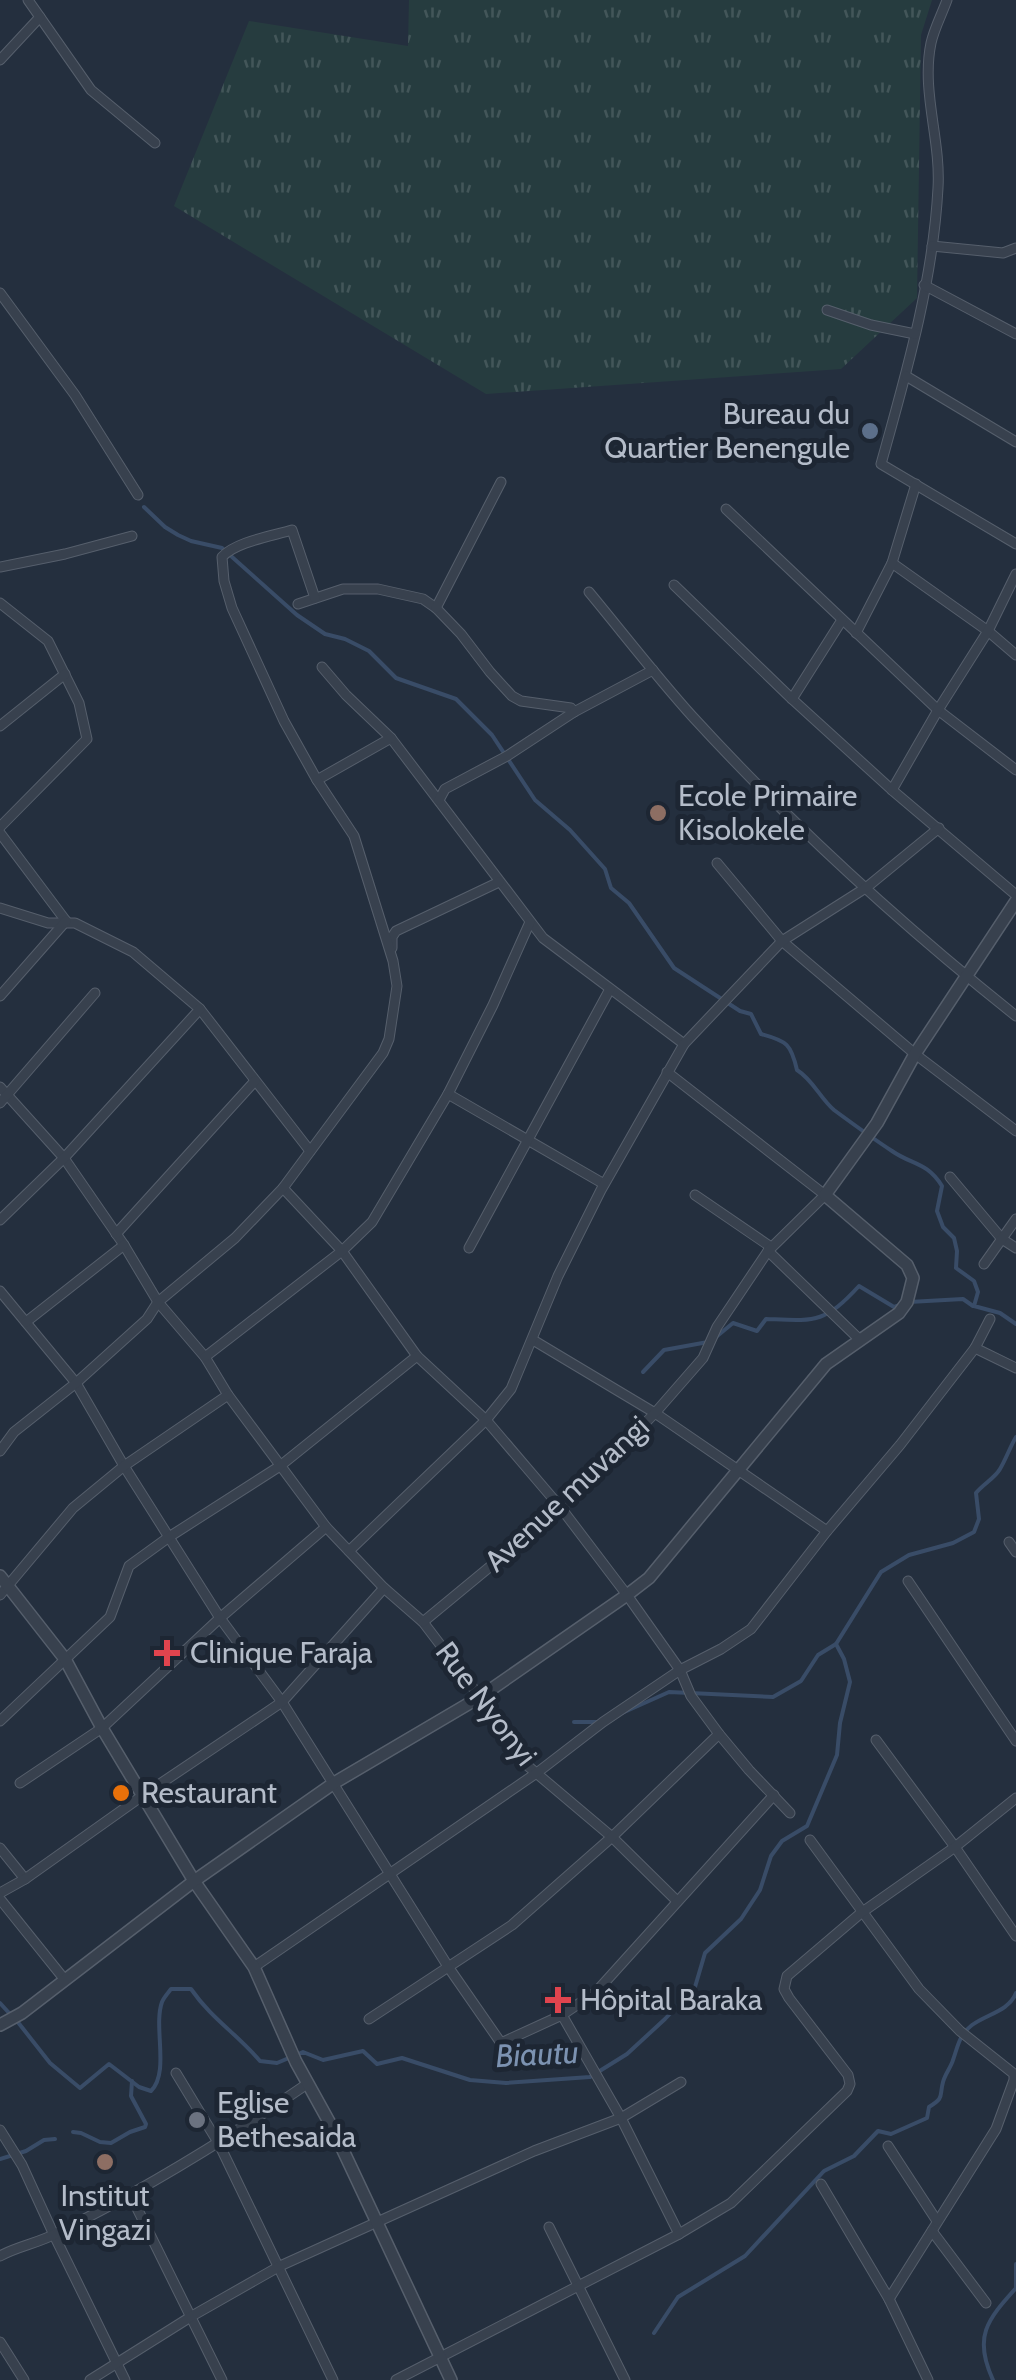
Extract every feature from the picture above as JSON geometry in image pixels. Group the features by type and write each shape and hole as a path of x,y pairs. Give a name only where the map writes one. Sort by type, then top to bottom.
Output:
{"street":[{"path":"28,0 91,90 154,143"},
{"path":"946,0 931,42 929,66 939,184 932,246 906,376 881,464 1016,544"},
{"path":"0,60 40,17"},
{"path":"932,246 1003,253 1016,248"},
{"path":"924,285 1016,334"},
{"path":"0,293 75,396 138,496"},
{"path":"826,310 915,334"},
{"path":"906,376 1016,442"},
{"path":"436,608 501,482"},
{"path":"856,633 892,563 916,484"},
{"path":"726,509 938,710 1016,770"},
{"path":"0,1452 14,1432 147,1319 158,1302 235,1238 283,1188 389,1039 398,986 354,836 316,780 284,721 232,608 222,557 238,547 292,530 315,598"},
{"path":"0,567 132,536"},
{"path":"892,563 1016,655"},
{"path":"892,790 988,631 1016,576"},
{"path":"674,585 792,699 1016,898 869,1133 825,1195"},
{"path":"298,604 344,589 378,589 424,599 474,648 512,696 521,701 571,708 574,712"},
{"path":"589,592 690,714 778,806 904,924 1016,1016"},
{"path":"0,603 48,641 79,703 87,740 0,830 66,921"},
{"path":"792,699 842,620"},
{"path":"322,666 391,738 543,938 684,1044"},
{"path":"439,800 446,789 507,756 574,712 654,670"},
{"path":"0,726 64,674"},
{"path":"316,780 391,738"},
{"path":"349,1551 486,1420 511,1389 558,1276 604,1184 684,1044 782,941 867,887 939,828"},
{"path":"717,864 782,941 915,1054 1016,1131"},
{"path":"393,961 392,937 396,931 499,882"},
{"path":"0,908 48,922 75,923 132,952 200,1010 310,1151"},
{"path":"0,996 66,921"},
{"path":"205,1357 342,1251 372,1222 448,1094 530,922"},
{"path":"469,1248 610,989"},
{"path":"0,1103 4,1090 95,993"},
{"path":"0,1220 64,1158 200,1010"},
{"path":"11,2019 194,1881 334,1783 480,1697 628,1596 648,1578 826,1364 900,1314 913,1278 907,1265 825,1195 667,1072"},
{"path":"116,1234 255,1081"},
{"name":"Rue Nyonyi","path":"4,1090 64,1158 124,1244 158,1302 205,1357 228,1395 326,1527 423,1622 522,1760 612,1837 677,1900"},
{"path":"448,1094 604,1184"},
{"path":"950,1176 1002,1239 1016,1248"},
{"path":"283,1188 342,1251 417,1356 486,1420 560,1508 628,1596 719,1734 790,1812"},
{"path":"695,1195 770,1249 859,1339"},
{"name":"Avenue muvangi","path":"423,1622 560,1508 655,1413 703,1358 717,1327 770,1249 825,1195"},
{"path":"984,1264 1016,1219"},
{"path":"26,1322 124,1244"},
{"path":"1,1295 76,1383 220,1618 282,1702 500,2043 562,2015 596,1992 774,1796"},
{"path":"254,1967 680,1670 751,1629 976,1348 990,1319"},
{"path":"533,1340 655,1413 827,1531"},
{"path":"976,1348 1016,1368"},
{"path":"0,1721 110,1617 129,1566 280,1466 417,1356"},
{"path":"228,1395 124,1466 73,1508 3,1586 65,1659 194,1881 254,1967 452,2380"},
{"path":"20,1783 102,1728 220,1618 326,1527"},
{"path":"1009,1542 1016,1552"},
{"path":"908,1581 1016,1741"},
{"path":"65,1980 0,1896 282,1702 384,1588"},
{"path":"369,2019 512,1925 612,1837 719,1734"},
{"path":"876,1740 1016,1936"},
{"path":"396,2380 679,2234 730,2203 850,2084 848,2075 788,1998 786,1976 862,1913 1016,1798"},
{"path":"810,1840 919,1989 964,2034 1014,2074 996,2129 889,2300"},
{"path":"0,1848 25,1879"},
{"path":"562,2015 621,2118 679,2234"},
{"path":"176,2073 219,2144 333,2380"},
{"path":"90,2380 280,2266 534,2151 621,2118 682,2082"},
{"path":"0,2256 54,2235 130,2194 219,2144 307,2084"},
{"path":"0,2130 22,2165 126,2380"},
{"path":"888,2146 986,2303"},
{"path":"821,2184 889,2300 928,2380"},
{"path":"130,2194 222,2380"},
{"path":"549,2227 625,2380"},
{"path":"0,2342 24,2380"}],"green space":[{"path":"409,0 932,0 921,35 917,298 841,369 486,394 174,206 249,21 408,46"}],"waterway":[{"path":"144,507 178,535 222,548 297,615 325,634 369,651 396,678 456,699 492,735 535,800 570,830 605,869 611,888 629,903 674,968 740,1011 751,1014 761,1034 786,1045 797,1070 834,1110 936,1178 942,1186 937,1211 943,1227 954,1238 956,1268 974,1281 978,1292 974,1306 1000,1313 1016,1324"},
{"path":"716,1337 733,1323 757,1331 766,1319 818,1318 837,1307 859,1286 894,1307 900,1305"},
{"path":"909,1302 963,1299 973,1306"},
{"path":"643,1372 664,1350 708,1342"},
{"name":"Biautu","path":"17,2021 50,2063 80,2088 109,2064 139,2087 151,2091 159,2073 160,2012 171,1989 191,1989 260,2061 277,2063 303,2052 323,2060 363,2051 377,2064 402,2058 470,2080 506,2083 590,2077 627,2054 695,1987 705,1953 741,1919 760,1890 771,1856 782,1841 807,1826 837,1755 850,1682 836,1644 881,1572 909,1555 953,1543 974,1532 979,1519 976,1493 998,1472 1016,1437"},
{"path":"622,1713 669,1692 773,1697 801,1681 818,1655 836,1644"},
{"path":"574,1722 600,1722"},
{"path":"654,2333 678,2297 745,2256 824,2171 854,2156 878,2131 891,2134 927,2118 929,2107 940,2096 964,2033 1003,2008 1016,1993"},
{"name":"Biautu","path":"0,2003 10,2014"},
{"path":"73,2132 111,2143 145,2127 131,2096 132,2081"},
{"path":"0,2159 55,2139"},
{"path":"993,2380 984,2340 997,2310 1016,2288 1016,2264"}],"place":[{"name":"Bureau du Quartier Benengule","path":"870,431"},
{"name":"Ecole Primaire Kisolokele","path":"658,813"},
{"name":"Clinique Faraja","path":"167,1653"},
{"name":"Restaurant","path":"121,1793"},
{"name":"Hôpital Baraka","path":"558,2000"},
{"name":"Eglise Bethesaida","path":"197,2120"},
{"name":"Institut Vingazi","path":"105,2162"}]}
